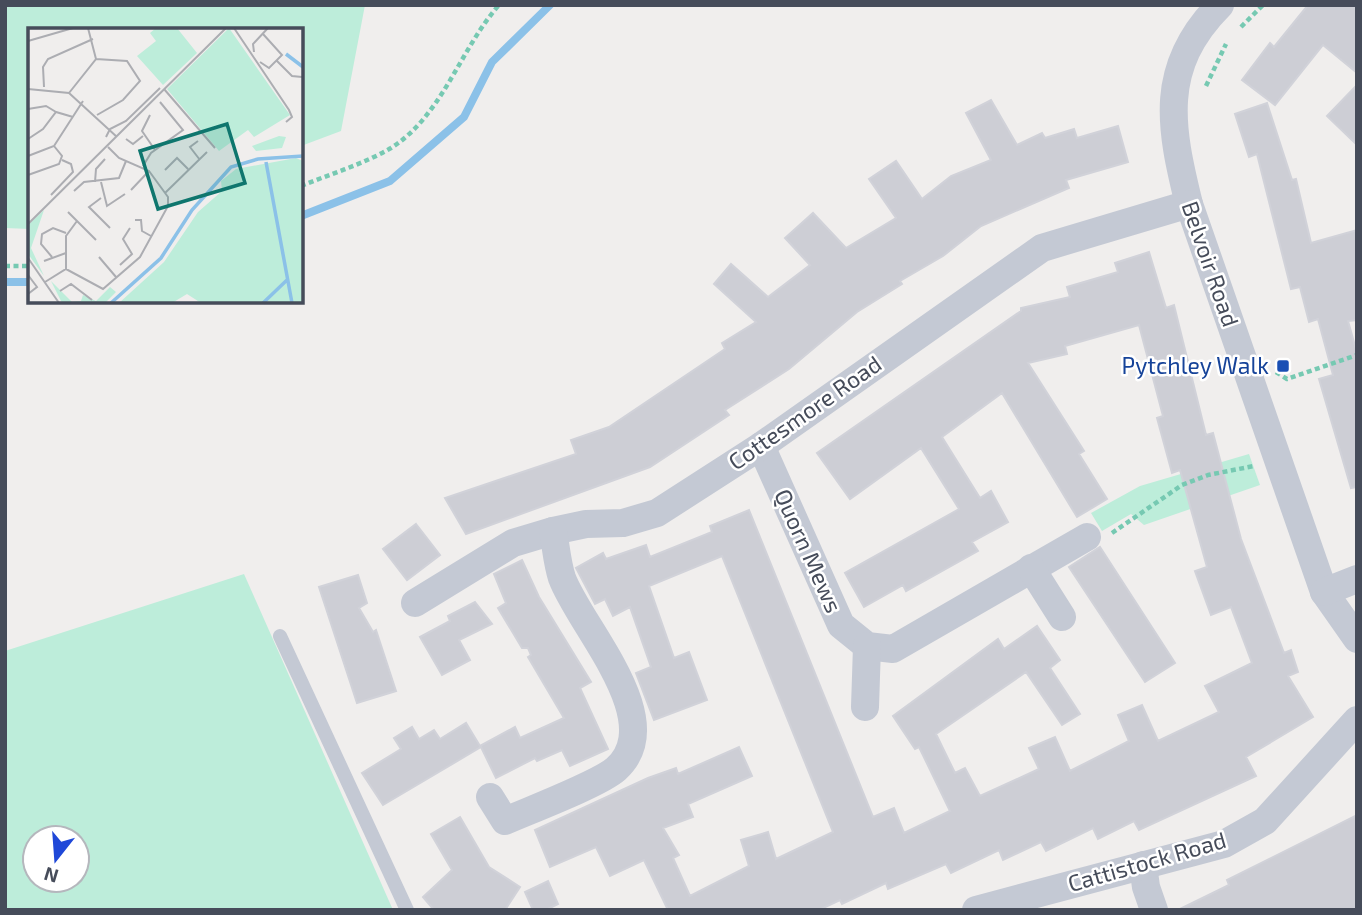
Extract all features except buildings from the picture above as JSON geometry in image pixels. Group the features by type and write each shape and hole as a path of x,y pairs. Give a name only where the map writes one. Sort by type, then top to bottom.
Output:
{"street":[{"name":"Belvoir Road","path":"1220,5 1192,41 1177,73 1171,107 1174,142 1189,204 1324,592 1357,639"},
{"name":"Cottesmore Road","path":"415,603 513,543 586,524 623,523 657,513 761,446 1042,248 1189,204"},
{"name":"Quorn Mews","path":"761,446 841,625 867,646"},
{"path":"489,797 505,821 614,771 630,753 633,728 620,679 562,577 553,531"},
{"path":"865,707 867,646 893,649 1087,537"},
{"path":"1031,568 1062,617"},
{"path":"1324,592 1357,579"},
{"name":"Cattistock Road","path":"976,910 1224,844 1265,821 1357,720"},
{"path":"1143,865 1146,887 1154,910"}],"lane":[{"path":"280,636 407,910"}],"path":[{"path":"303,185 390,148 412,131 436,102 499,5"},
{"path":"1236,31 1262,5"},
{"path":"1203,93 1228,40"},
{"path":"5,266 28,266"},
{"path":"1249,377 1274,370 1287,379 1357,355"},
{"path":"1087,537 1091,544 1129,524 1182,485 1208,475 1279,462"}],"green space":[{"path":"5,5 365,5 341,131 303,145 303,28 28,28 28,229 5,228"},
{"path":"1249,454 1260,485 1144,525 1131,514 1102,531 1091,513 1140,486"},
{"path":"244,574 393,910 5,910 5,651"}],"waterway":[{"path":"303,215 390,181 464,117 492,62 550,5"},
{"path":"5,282 28,282"}],"place":[{"name":"Pytchley Walk","path":"1283,366"}]}
